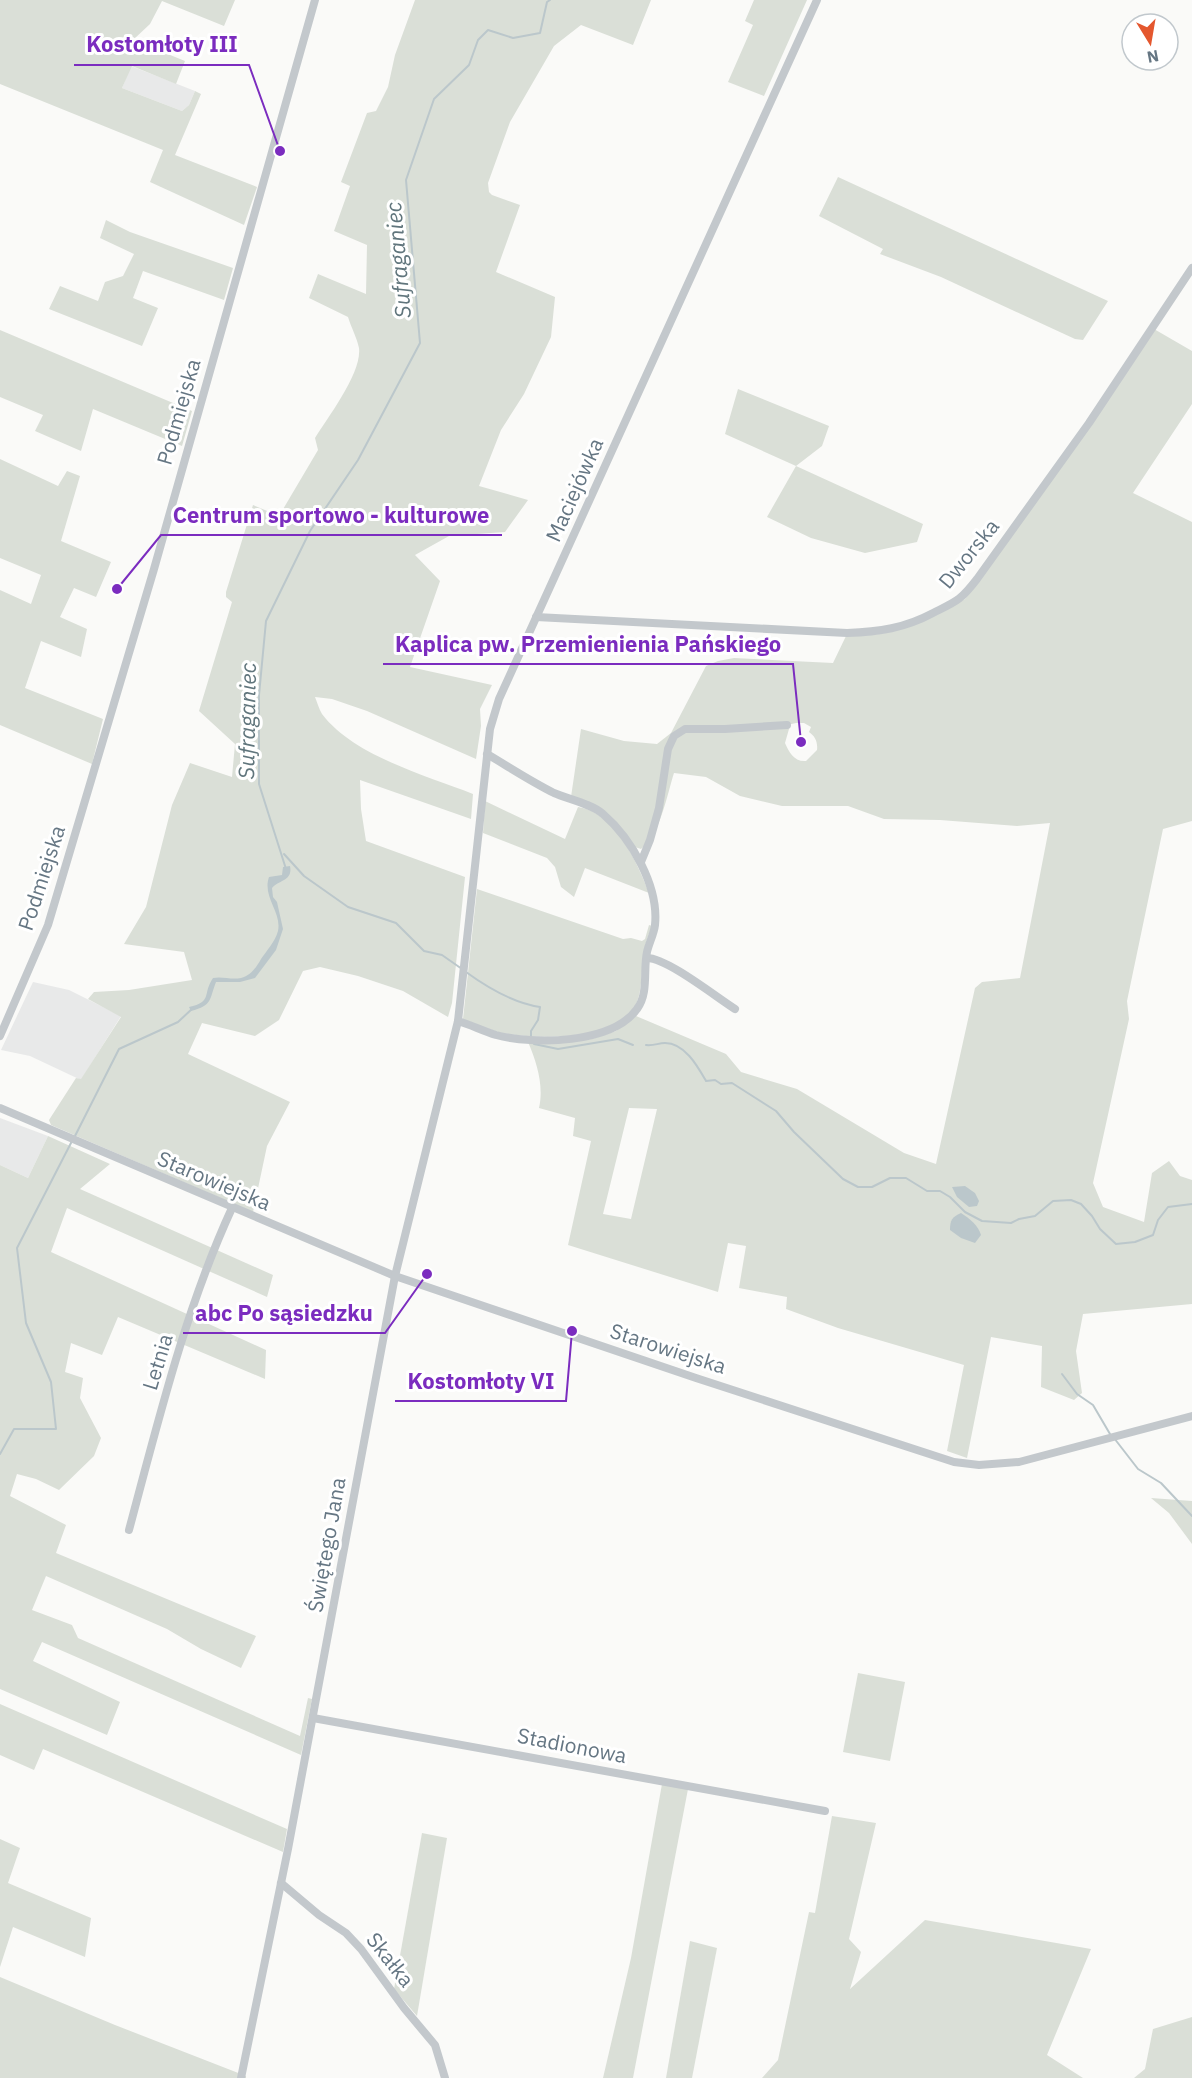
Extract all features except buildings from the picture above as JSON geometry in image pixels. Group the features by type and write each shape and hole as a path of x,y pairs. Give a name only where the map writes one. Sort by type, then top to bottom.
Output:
{"street":[{"name":"Podmiejska","path":"0,1036 48,925 154,569 315,0"},
{"name":"Maciejówka","path":"458,1021 490,729 499,699 817,0"},
{"name":"Dworska","path":"536,617 847,633 876,632 908,625 955,603 977,579 1089,423 1192,268"},
{"path":"641,862 656,819 668,749 674,736 685,729 787,725"},
{"path":"458,1021 497,1035 544,1041 582,1037 607,1031 626,1021 639,1008 645,988 647,958 655,926 655,909 650,884 641,862 604,814 534,783 487,754"},
{"path":"647,958 655,958 735,1009"},
{"name":"Świętego Jana","path":"241,2078 313,1718 395,1276 458,1021"},
{"name":"Starowiejska","path":"0,1108 80,1144 395,1276 954,1462 979,1465 1020,1462 1192,1416"},
{"name":"Letnia","path":"129,1530 200,1284 232,1208"},
{"name":"Stadionowa","path":"313,1718 825,1812"},
{"name":"Skałka","path":"281,1883 346,1934 361,1949 404,2008 435,2045 445,2078"}],"shaded area":[{"path":"0,0 235,0 224,26 162,1 150,24 133,40 185,61 176,84 132,66 122,88 182,111 189,105 195,91 201,94 175,155 257,187 244,225 150,182 163,150 0,84"},
{"path":"415,0 651,0 633,45 581,25 554,46 510,122 488,183 489,192 492,195 520,205 496,272 555,297 551,337 524,394 501,430 479,486 528,500 505,532 449,536 415,555 440,581 410,667 492,685 480,709 481,726 476,759 367,711 332,699 315,697 322,714 352,742 392,763 473,794 471,819 360,780 361,809 366,841 465,877 452,1003 448,1017 403,991 358,976 320,967 303,971 279,1020 255,1036 202,1023 188,1054 290,1102 267,1146 253,1212 51,1125 49,1120 76,1078 81,1079 121,1017 88,999 94,992 129,990 192,980 184,952 124,944 146,907 172,805 190,763 232,777 235,744 199,711 232,602 226,597 226,592 253,505 279,516 318,450 315,438 350,382 359,358 357,340 348,317 309,298 318,274 366,294 367,245 334,231 350,186 341,182 367,113 376,111 388,87 395,55"},
{"path":"754,0 807,0 764,96 728,82 753,25 745,21"},
{"path":"131,66 195,91 189,105 182,111 122,88"},
{"path":"838,177 1108,301 1083,340 1075,339 941,277 880,254 883,249 819,216"},
{"path":"106,220 130,232 233,268 224,300 143,271 133,298 158,308 142,346 49,309 60,286 98,301 105,282 123,276 134,254 100,238"},
{"path":"1154,329 1192,351 1192,404 1133,493 1192,522 1192,821 1163,829 1127,1001 1129,1019 1093,1183 1103,1207 1144,1222 1152,1173 1169,1161 1180,1176 1192,1180 1192,1304 1083,1314 1076,1351 1082,1393 1074,1400 1041,1387 1042,1346 991,1337 967,1458 947,1451 964,1365 838,1328 786,1309 787,1297 739,1288 746,1246 728,1243 718,1292 568,1245 591,1141 573,1136 575,1118 539,1108 541,1091 539,1075 528,1042 592,1039 616,1031 636,1016 726,1054 741,1072 797,1089 904,1153 936,1164 975,988 982,982 1020,978 1050,823 1017,826 940,820 884,819 848,806 782,806 740,796 706,777 674,773 658,825 648,843 641,849 635,847 610,818 571,797 581,729 624,741 657,744 671,733 706,666 734,658 833,663 846,636 864,636 895,631 936,615 965,599","holes":["804,723 811,727 809,732 816,742 817,750 806,761 795,758 785,743 789,729 787,725","629,1108 657,1109 631,1219 603,1214"]},
{"path":"0,330 192,411 182,446 93,409 81,451 35,431 43,415 0,397"},
{"path":"738,389 829,426 822,446 796,466 725,434"},
{"path":"0,459 58,486 67,471 80,476 61,541 111,562 96,597 74,588 60,617 87,629 81,657 41,641 25,688 103,719 92,764 0,725 0,590 31,604 41,575 0,558"},
{"path":"796,466 923,524 917,542 865,553 811,538 767,517"},
{"path":"485,801 565,839 578,807 591,811 603,818 623,840 649,893 585,868 574,897 561,887 555,867 547,858 483,833"},
{"path":"290,866 289,875 272,888 283,929 276,950 255,978 240,982 216,982 207,1004 191,1011 189,1007 201,1003 206,997 213,978 241,978 248,975 271,946 277,935 278,924 268,891 269,877 282,875 283,867"},
{"path":"477,889 623,939 631,938 642,941 645,939 649,925 652,926 647,939 641,987 635,1006 624,1018 610,1026 592,1032 554,1037 502,1033 463,1019"},
{"path":"33,982 69,990 121,1016 81,1080 30,1056 1,1050"},
{"path":"0,1118 48,1136 28,1178 0,1165"},
{"path":"48,1136 110,1164 80,1189 273,1275 267,1297 67,1208 51,1252 266,1350 265,1379 118,1317 102,1355 71,1343 65,1372 83,1378 80,1398 101,1438 94,1456 59,1490 36,1479 17,1474 10,1496 66,1525 56,1553 256,1636 241,1668 201,1649 167,1629 46,1576 32,1610 72,1625 78,1638 300,1736 308,1698 312,1699 301,1755 42,1642 33,1661 120,1702 107,1735 0,1689 0,1165 28,1178"},
{"path":"965,1186 975,1193 979,1201 977,1206 969,1207 957,1197 952,1187"},
{"path":"961,1213 980,1231 981,1235 975,1243 961,1238 950,1230 952,1219"},
{"path":"1151,1498 1192,1501 1192,1544 1169,1513"},
{"path":"858,1673 905,1682 890,1761 843,1752"},
{"path":"0,1704 287,1829 283,1852 43,1749 34,1770 0,1755"},
{"path":"662,1784 688,1789 633,2078 603,2078 631,1958"},
{"path":"832,1816 876,1823 849,1939 861,1952 850,1989 925,1920 1091,1949 1047,2055 1083,2078 762,2078 778,2060 809,1912 815,1913"},
{"path":"422,1833 447,1838 417,2016 394,1989"},
{"path":"0,1839 20,1848 8,1883 91,1918 85,1957 13,1927 0,1967"},
{"path":"690,1941 717,1948 692,2078 666,2078"},
{"path":"0,1977 246,2076 246,2078 0,2078"},
{"path":"1192,2017 1192,2078 1134,2078 1145,2069 1153,2029"}],"waterway":[{"name":"Sufraganiec","path":"286,869 259,784 259,695 266,621 310,531 358,460 420,343 406,180 434,99 469,65 478,40 488,30 513,38 540,33 547,2 550,0"},
{"path":"284,854 304,876 348,907 396,923 424,951 442,955 462,969"},
{"path":"466,972 501,994 540,1007 538,1020 531,1031 531,1037"},
{"name":"Sufraganiec","path":"75,1136 119,1049 178,1022 193,1008"},
{"path":"534,1044 558,1049 618,1039 633,1045"},
{"path":"646,1045 665,1043 679,1047 690,1057 706,1081 715,1080 721,1084 732,1083 776,1111 794,1132 843,1179 858,1187 872,1187 890,1178 906,1178 927,1191 940,1191 950,1197 965,1212 982,1221 1011,1223 1035,1216 1053,1201 1071,1200 1081,1204 1100,1229 1116,1244 1135,1242 1153,1235 1158,1220 1168,1207 1192,1204"},
{"name":"Sufraganiec","path":"0,1454 14,1429 56,1429 51,1382 26,1323 17,1248 72,1141"},
{"path":"1062,1374 1077,1394 1093,1405 1110,1434"},
{"path":"1114,1438 1138,1469 1161,1483 1192,1516"}],"place":[{"name":"Kostomłoty III","path":"280,151"},
{"name":"Centrum sportowo - kulturowe","path":"117,589"},
{"name":"Kaplica pw. Przemienienia Pańskiego","path":"801,742"},
{"name":"abc Po sąsiedzku","path":"427,1274"},
{"name":"Kostomłoty VI","path":"572,1331"}]}
